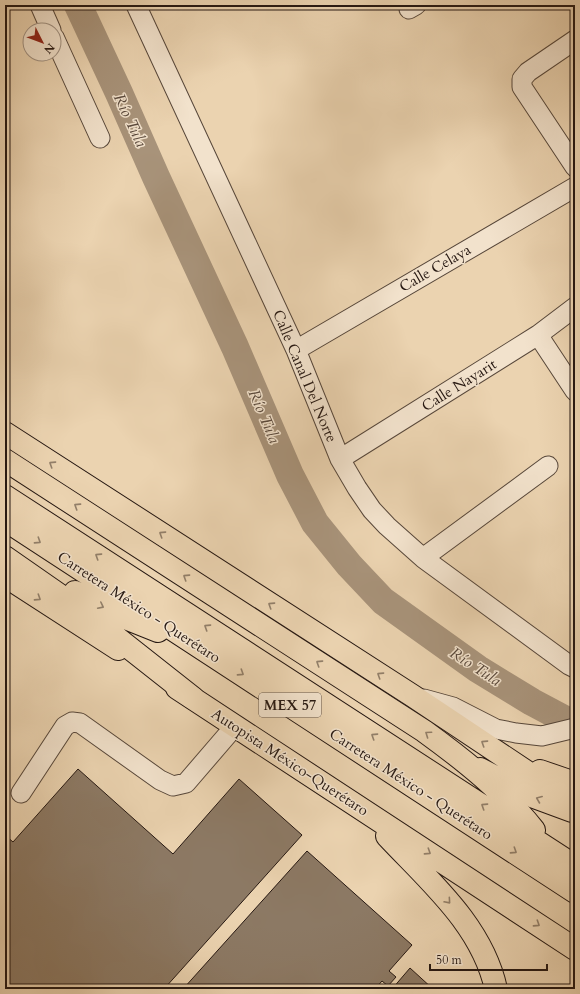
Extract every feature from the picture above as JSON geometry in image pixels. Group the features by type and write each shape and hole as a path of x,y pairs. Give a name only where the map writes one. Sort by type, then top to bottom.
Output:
{"main road":[{"path":"5,434 413,696 575,804"},
{"path":"5,460 424,732 456,755 491,776 534,797 575,813"},
{"name":"Carretera México - Querétaro","path":"5,496 575,866"},
{"name":"Carretera México - Querétaro","path":"5,520 575,892"},
{"path":"5,569 54,582 128,619 201,647"},
{"name":"Autopista México-Querétaro","path":"5,569 84,612 193,698 575,948"},
{"path":"456,755 499,793 531,827 547,847"},
{"path":"513,762 575,783"},
{"path":"364,811 444,896 463,920 479,944 497,988"}],"street":[{"path":"40,5 47,22"},
{"name":"Calle Canal Del Norte","path":"136,5 296,350 340,459 357,488 372,510 387,526 423,558 575,668"},
{"path":"575,40 528,72 522,78 522,87 575,167"},
{"path":"62,55 100,138"},
{"name":"Calle Celaya","path":"296,350 575,187"},
{"name":"Calle Nayarit","path":"340,459 538,335 575,307"},
{"path":"538,335 575,391"},
{"path":"423,558 548,466"},
{"path":"413,696 453,708 496,729 516,733 542,736 575,728"},
{"path":"21,793 65,726 72,722 80,723 160,780 173,786 186,783 236,726"}],"building":[{"path":"78,769 173,854 239,779 302,835 164,989 5,989 5,835 13,842"},
{"path":"307,851 412,945 389,971 396,977 388,986 382,981 375,989 183,989"},
{"path":"410,968 433,989 392,989"}],"waterway":[{"name":"Río Tula","path":"78,5 235,347 290,475 315,523 349,565 383,601 478,669 532,702 575,725"}]}
